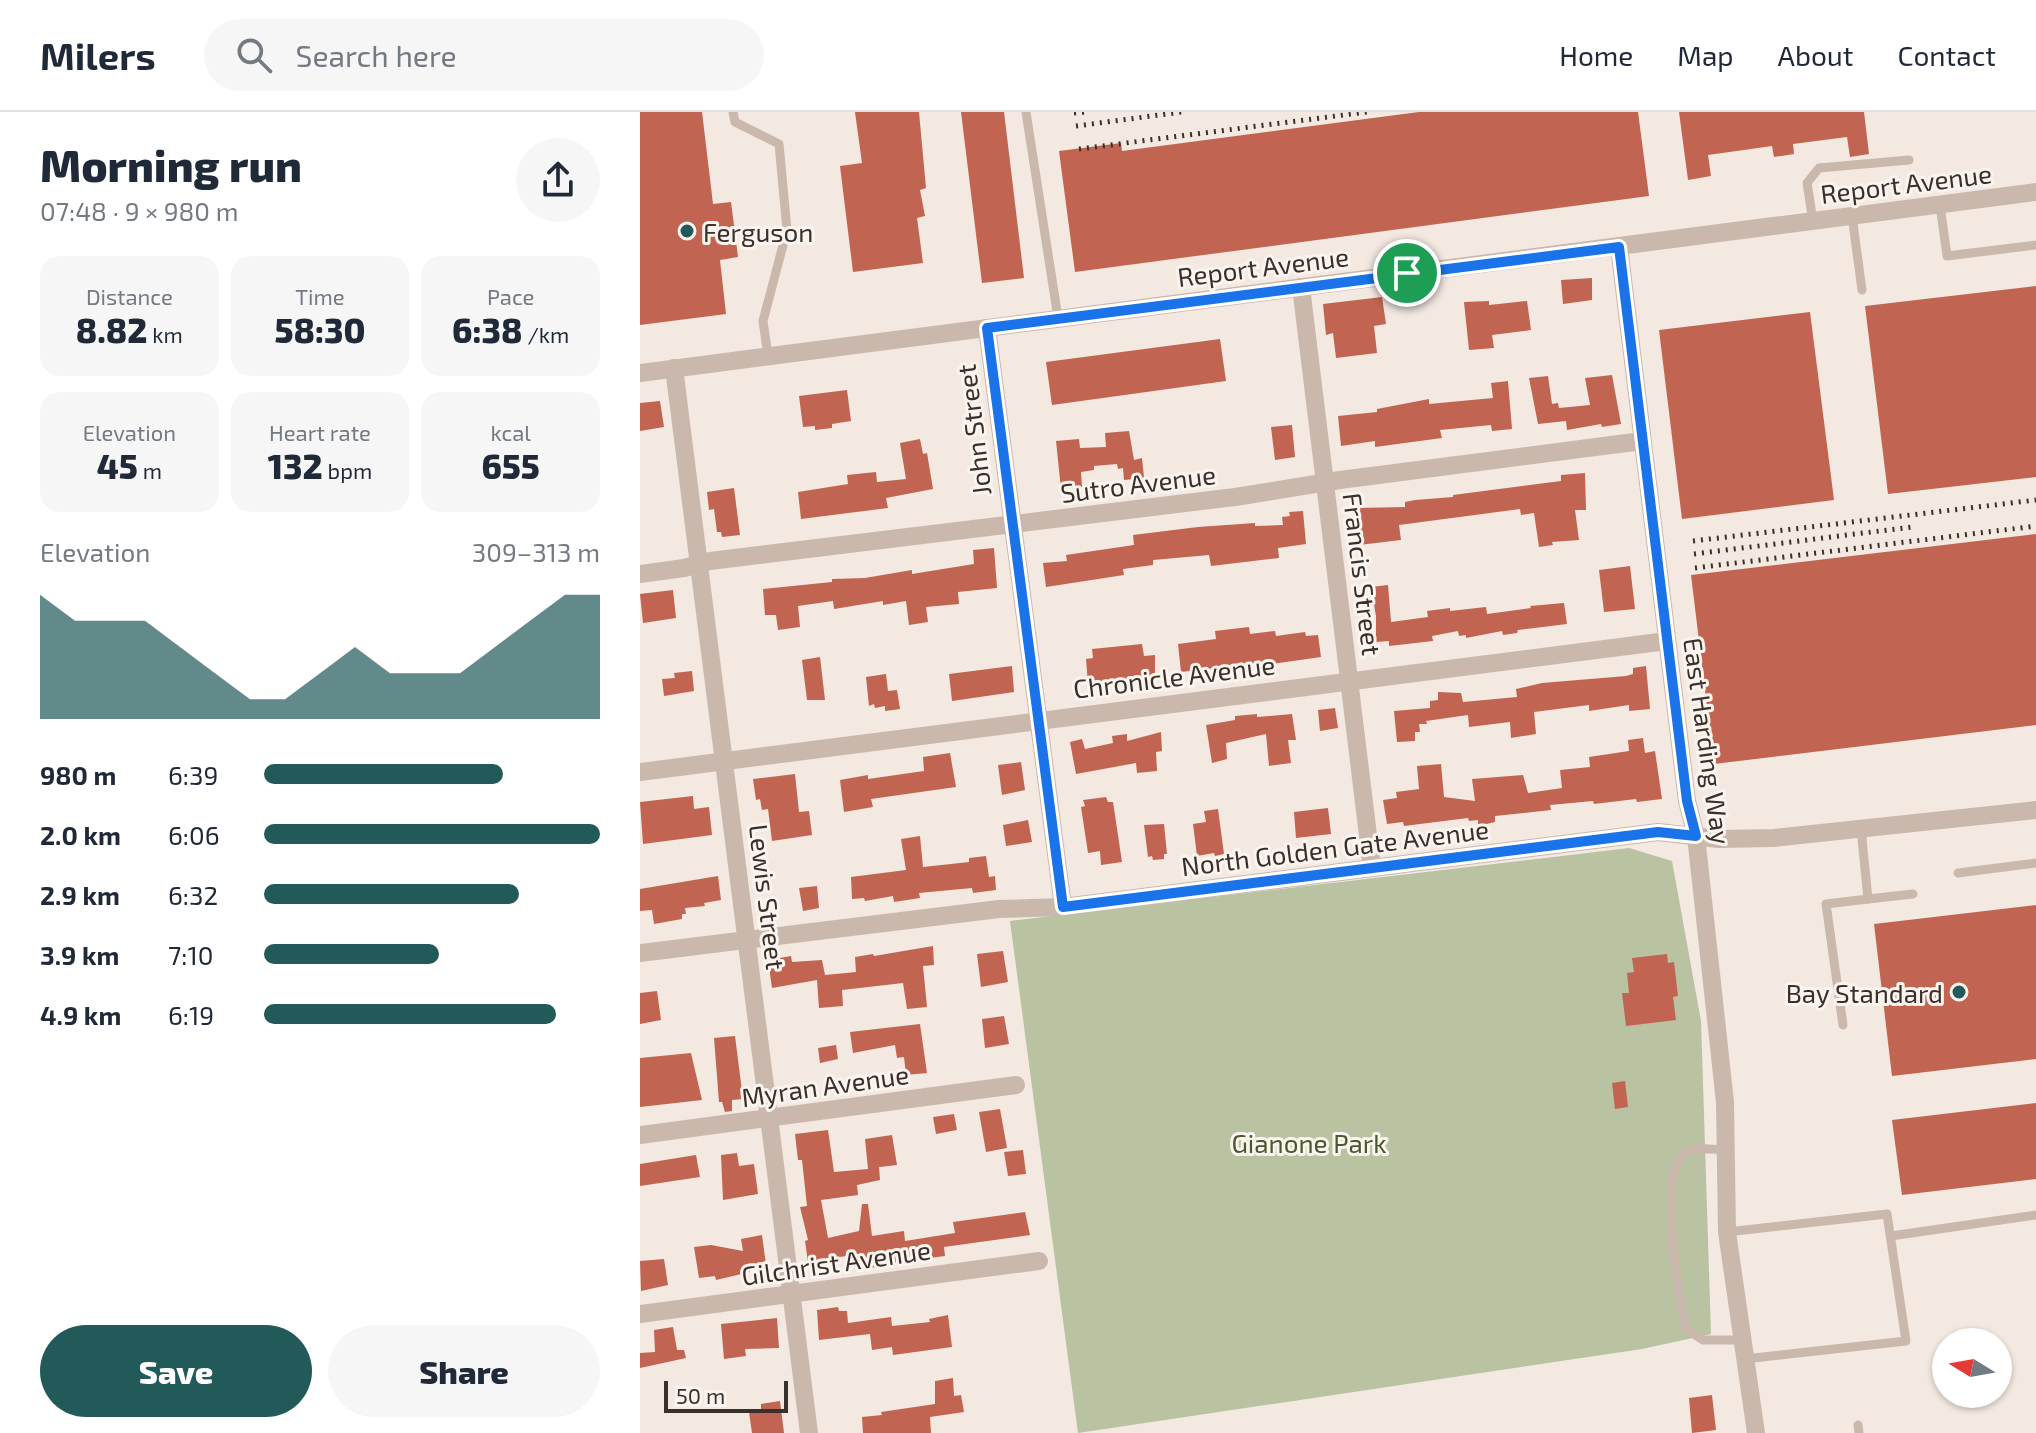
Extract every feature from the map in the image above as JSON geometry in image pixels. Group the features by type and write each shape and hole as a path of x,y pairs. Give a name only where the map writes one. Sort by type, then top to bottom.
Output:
{"street":[{"name":"Report Avenue","path":"640,373 2036,192"},
{"name":"East Harding Way","path":"1619,247 1687,801 1696,836 1725,1102 1727,1232 1756,1433"},
{"name":"Francis Street","path":"1301,287 1372,868"},
{"name":"John Street","path":"987,328 1063,907"},
{"name":"Lewis Street","path":"674,368 809,1433"},
{"name":"Sutro Avenue","path":"640,574 1642,441"},
{"name":"Chronicle Avenue","path":"640,772 1667,641"},
{"name":"North Golden Gate Avenue","path":"640,953 999,909 1063,907 1658,832 1719,839 1774,838 2036,810"},
{"name":"Myran Avenue","path":"640,1135 1016,1085"},
{"name":"Gilchrist Avenue","path":"640,1314 1039,1261"}],"lane":[{"path":"733,112 735,122 779,144 787,230 763,321 768,356"},
{"path":"1026,112 1058,318"},
{"path":"1813,221 1807,183 1819,168 1909,160"},
{"path":"1940,205 1947,256 2036,245"},
{"path":"1852,216 1862,290"},
{"path":"1861,829 1868,899"},
{"path":"1958,873 2036,863"},
{"path":"1843,1025 1826,904 1913,894"},
{"path":"1726,1150 1694,1149 1683,1154 1676,1167 1672,1187 1672,1233 1678,1293 1686,1329 1703,1340 1741,1340"},
{"path":"1727,1232 1887,1214 1906,1341 1745,1359"},
{"path":"1891,1236 2036,1215"}],"green space":[{"name":"Gianone Park","path":"1629,848 1672,861 1701,1021 1711,1334 1642,1349 1078,1433 1010,921"}],"building":[{"name":"Ferguson","path":"640,112 702,112 713,204 731,202 738,257 720,260 726,314 640,325"},
{"path":"855,112 919,112 926,188 920,190 925,216 917,218 923,263 853,272 840,166 862,163"},
{"path":"961,112 1004,112 1024,278 982,283"},
{"path":"1419,112 1638,112 1649,196 1075,272 1059,151 1121,143 1122,151"},
{"path":"1679,112 1864,112 1869,154 1850,157 1847,137 1793,144 1794,154 1774,157 1772,146 1708,155 1711,176 1688,180"},
{"path":"1592,278 1592,300 1563,304 1561,280"},
{"path":"2036,286 2036,477 1888,494 1865,306"},
{"path":"1382,297 1386,324 1374,326 1377,353 1336,358 1333,333 1326,335 1323,304"},
{"path":"1489,301 1489,305 1527,301 1531,330 1492,335 1494,348 1469,350 1464,302"},
{"path":"1810,312 1834,500 1682,519 1659,330"},
{"path":"1220,339 1226,381 1052,405 1046,362"},
{"path":"1612,375 1621,424 1567,430 1566,421 1538,424 1529,378 1548,376 1552,404 1558,403 1559,408 1590,405 1585,378"},
{"path":"1508,381 1512,429 1492,431 1491,425 1440,430 1442,438 1375,447 1375,441 1341,446 1338,416 1377,412 1377,409 1429,399 1429,404 1493,398 1491,383"},
{"path":"847,390 851,421 832,424 832,428 815,430 815,426 803,427 799,396"},
{"path":"660,401 664,427 640,431 640,403"},
{"path":"1292,425 1295,457 1275,460 1271,427"},
{"path":"1129,431 1134,460 1142,458 1144,478 1124,480 1123,468 1118,469 1117,464 1094,466 1094,470 1081,472 1082,487 1061,489 1056,441 1079,439 1080,448 1106,447 1105,433"},
{"path":"920,439 923,454 927,453 933,489 886,498 888,508 801,519 798,492 848,484 847,475 876,472 877,482 906,479 900,443"},
{"path":"1585,473 1586,510 1575,510 1579,540 1552,542 1553,545 1539,547 1534,513 1521,515 1520,509 1399,525 1401,540 1359,545 1356,508 1405,507 1405,502 1415,500 1561,481 1561,475"},
{"path":"734,488 740,535 722,537 721,532 717,532 714,509 709,510 707,492"},
{"path":"1303,511 1306,544 1278,548 1279,558 1211,566 1209,555 1153,560 1153,565 1123,569 1124,575 1046,587 1043,563 1067,561 1066,555 1134,545 1133,535 1255,523 1255,526 1283,525 1282,517 1290,516 1289,512"},
{"path":"2036,534 2036,725 1714,764 1691,575"},
{"path":"994,548 997,588 958,592 959,604 926,607 928,622 909,625 906,601 883,605 883,601 834,609 833,601 798,606 800,627 778,630 776,615 765,615 763,589 912,570 912,574 974,564 973,550"},
{"path":"1630,566 1635,609 1604,612 1599,570"},
{"path":"1388,585 1391,622 1428,617 1427,611 1450,608 1450,611 1486,607 1487,614 1564,603 1567,624 1466,638 1466,635 1459,636 1458,631 1432,636 1433,641 1389,646 1389,641 1376,642 1371,587"},
{"path":"673,590 676,618 643,623 640,594"},
{"path":"1249,627 1250,634 1275,631 1276,636 1305,632 1306,636 1318,635 1321,657 1181,672 1178,644 1216,639 1215,631"},
{"path":"1142,644 1144,656 1155,655 1155,677 1088,684 1086,659 1093,658 1092,649"},
{"path":"820,657 825,700 807,700 802,660"},
{"path":"1012,666 1014,692 952,701 949,674"},
{"path":"1646,666 1650,709 1629,711 1629,705 1589,711 1589,705 1534,712 1536,734 1511,738 1510,722 1469,727 1468,715 1426,721 1427,724 1419,724 1420,732 1415,732 1415,741 1397,742 1394,711 1430,708 1430,701 1438,700 1438,692 1461,693 1463,702 1517,697 1516,689 1542,683 1626,676 1633,674 1633,668"},
{"path":"692,671 694,691 664,696 662,679 675,678 674,673"},
{"path":"886,674 888,691 897,690 900,709 885,711 885,706 869,706 866,677"},
{"path":"1335,708 1338,728 1320,731 1318,710"},
{"path":"1257,714 1257,717 1292,714 1296,740 1288,740 1291,763 1269,766 1266,734 1226,743 1227,759 1212,763 1206,725 1235,720 1235,716"},
{"path":"1161,732 1162,751 1156,752 1157,771 1137,773 1136,763 1076,774 1070,742 1082,739 1085,749 1113,743 1112,736 1127,734 1127,741"},
{"path":"1643,738 1645,753 1655,751 1662,799 1550,805 1551,810 1495,816 1495,822 1478,826 1478,820 1469,821 1468,818 1404,826 1403,822 1387,824 1383,800 1397,798 1396,792 1419,789 1417,766 1441,764 1444,797 1475,801 1472,779 1523,775 1528,793 1562,788 1560,770 1590,767 1589,757 1629,751 1628,740"},
{"path":"950,753 956,787 871,799 873,807 844,812 840,780 924,771 923,757"},
{"path":"1021,762 1025,790 1002,795 998,765"},
{"path":"795,774 799,812 809,811 812,835 772,841 768,809 762,810 760,799 756,800 753,779"},
{"path":"693,796 694,809 709,807 712,835 643,844 640,802"},
{"path":"1106,797 1108,802 1113,802 1122,862 1101,865 1100,851 1088,853 1081,807 1085,806 1083,800"},
{"path":"1328,808 1331,834 1296,838 1294,812"},
{"path":"1218,809 1224,854 1197,856 1193,824 1206,822 1204,811"},
{"path":"1028,820 1032,842 1006,846 1003,825"},
{"path":"1164,824 1167,854 1164,854 1164,859 1153,860 1152,856 1148,857 1144,825"},
{"path":"920,836 923,867 969,862 969,858 986,856 989,877 995,876 996,890 973,893 972,888 919,893 920,898 894,902 893,896 865,901 864,898 852,899 851,877 906,870 901,839"},
{"path":"718,876 721,900 685,908 686,914 682,914 682,919 654,924 652,910 640,911 640,889"},
{"path":"817,886 819,908 803,911 799,888"},
{"name":"Bay Standard","path":"2036,905 2036,1059 1892,1076 1874,924"},
{"path":"933,946 934,965 923,966 927,1007 907,1009 903,983 842,990 843,1006 819,1008 817,980 772,988 768,960 791,956 792,962 822,960 825,975 856,972 855,957"},
{"path":"1003,951 1008,982 981,987 977,954"},
{"path":"1667,954 1668,963 1674,962 1678,996 1673,997 1676,1020 1626,1026 1622,993 1629,993 1627,973 1634,972 1632,958"},
{"path":"657,991 661,1020 640,1024 640,993"},
{"path":"1004,1016 1009,1044 985,1048 982,1019"},
{"path":"920,1024 927,1073 906,1075 904,1057 897,1058 895,1045 853,1053 850,1032"},
{"path":"735,1036 743,1099 732,1100 732,1111 725,1112 722,1102 719,1102 714,1038"},
{"path":"836,1045 838,1059 820,1063 818,1048"},
{"path":"691,1053 702,1100 640,1107 640,1058"},
{"path":"1625,1081 1628,1107 1615,1109 1612,1083"},
{"path":"2036,1103 2036,1179 1902,1195 1892,1120"},
{"path":"1000,1109 1007,1148 986,1152 979,1112"},
{"path":"954,1114 957,1130 936,1134 933,1117"},
{"path":"828,1130 834,1172 868,1169 865,1139 892,1135 897,1165 879,1167 880,1180 857,1185 858,1195 821,1200 828,1238 859,1231 862,1204 868,1204 872,1236 904,1231 905,1241 955,1233 953,1222 1025,1212 1030,1235 944,1247 945,1256 875,1265 860,1270 857,1259 846,1260 846,1256 808,1262 805,1241 808,1240 800,1207 807,1206 802,1160 798,1160 795,1134"},
{"path":"1023,1150 1026,1174 1008,1176 1004,1152"},
{"path":"737,1153 739,1166 754,1164 758,1194 723,1200 721,1155"},
{"path":"696,1155 700,1177 640,1186 640,1164"},
{"path":"762,1235 766,1265 716,1280 715,1276 699,1278 694,1247 711,1245 743,1251 741,1239"},
{"path":"664,1259 668,1285 641,1291 640,1261"},
{"path":"838,1307 839,1311 847,1311 848,1323 891,1317 892,1326 930,1322 929,1319 948,1315 952,1347 893,1355 892,1347 872,1350 870,1334 819,1340 817,1310"},
{"path":"777,1318 779,1348 745,1349 746,1356 724,1359 721,1324"},
{"path":"673,1327 677,1350 684,1350 686,1358 640,1368 640,1353 655,1352 654,1330"},
{"path":"953,1378 954,1396 961,1395 964,1412 930,1417 931,1433 863,1433 862,1417 935,1404 935,1381"},
{"path":"1712,1395 1716,1430 1692,1433 1689,1398"},
{"path":"780,1401 784,1433 752,1433 749,1412 761,1411 761,1404"}],"railway":[{"path":"1074,113 1086,112"},
{"path":"1076,126 1182,112"},
{"path":"1079,149 1367,112"},
{"path":"1693,541 2036,500"},
{"path":"1695,568 2036,526"},
{"path":"1694,554 1912,527"}],"place":[{"name":"Ferguson","path":"687,231"},
{"name":"Bay Standard","path":"1959,992"}],"route":[{"path":"1619,247 1687,801 1696,836 1658,832 1063,907 987,328 1407,273 1619,247"}]}
